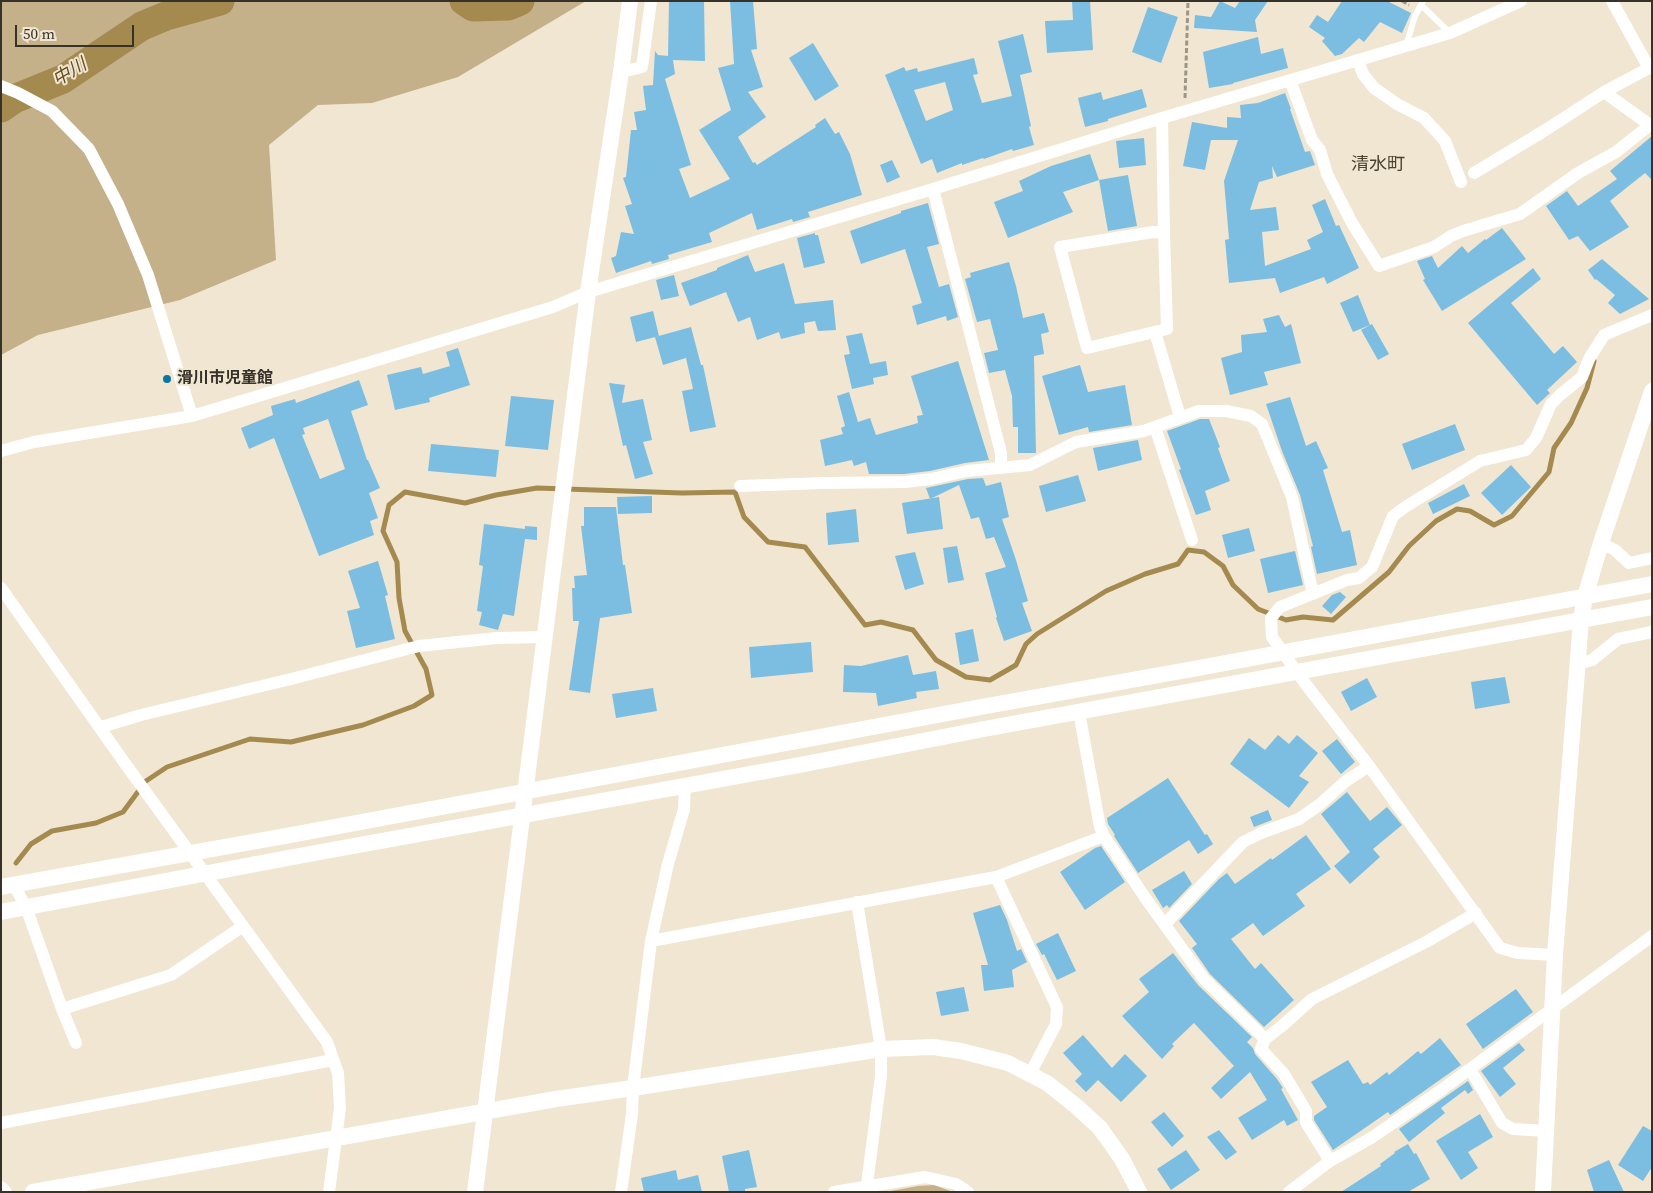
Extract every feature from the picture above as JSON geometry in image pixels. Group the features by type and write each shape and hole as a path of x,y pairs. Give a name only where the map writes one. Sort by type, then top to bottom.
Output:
{"street":[{"path":"476,1192 588,292 630,1"},
{"path":"621,72 642,67 651,1"},
{"path":"1,452 34,442 192,416 553,307 588,292 933,189 1184,111 1450,33 1521,1"},
{"path":"1474,173 1604,92 1650,71 1612,1"},
{"path":"1358,60 1363,74 1374,88 1397,104 1424,118 1445,141 1461,182"},
{"path":"1290,80 1312,140 1320,150 1327,174 1352,223 1379,266 1434,247 1463,231 1520,214 1578,173 1616,152 1651,124 1604,92"},
{"path":"1,86 18,92 52,111 88,148 118,204 148,275 192,416"},
{"path":"1162,118 1167,329 1087,348 1060,247 1153,232 1164,233"},
{"path":"933,189 1001,453 1001,468"},
{"path":"1555,955 1518,953 1500,948 1369,766 1283,653 1272,637 1271,618 1280,608 1347,580 1359,578 1372,567 1393,516 1405,507 1480,461 1526,450 1536,438 1551,404 1582,377 1589,359 1604,335 1652,315"},
{"path":"1155,332 1180,417"},
{"path":"1543,1192 1555,955 1581,620 1585,597 1601,543 1652,391"},
{"path":"740,486 905,482 931,479 967,471 1030,465 1076,442 1144,431 1199,410 1226,411 1251,416 1262,424 1292,497 1313,594"},
{"path":"1155,427 1192,540"},
{"path":"1601,543 1615,550 1630,563 1652,558"},
{"path":"8,886 1652,584"},
{"path":"1,588 327,1042 338,1073 340,1108 329,1192"},
{"path":"1,912 1652,607"},
{"path":"1578,664 1592,660 1618,639 1652,632"},
{"path":"101,727 140,715 419,646 497,638 545,637"},
{"path":"1079,712 1100,827 1104,836 1204,979 1265,1039"},
{"path":"1165,924 1243,842 1299,819 1319,805 1346,781 1369,766"},
{"path":"621,1192 632,1114 633,1088 651,941 668,864 684,809 685,785"},
{"path":"651,941 996,877 1104,836"},
{"path":"996,877 1057,1007 1056,1024 1030,1074"},
{"path":"8,886 26,907 62,1009 76,1042"},
{"path":"857,902 881,1049 881,1076 866,1189"},
{"path":"1330,1161 1306,1122 1306,1111 1284,1074 1261,1049 1265,1039 1312,999 1426,942 1476,913"},
{"path":"62,1009 171,975 244,926"},
{"path":"1289,1192 1330,1161 1371,1138 1437,1093 1552,1007 1652,936"},
{"path":"32,1192 486,1110 881,1049 933,1046 1008,1063 1048,1083 1100,1128 1122,1158 1139,1192"},
{"path":"1,1123 333,1060"},
{"path":"1470,1069 1502,1123 1513,1129 1546,1131"},
{"path":"834,1192 866,1189 925,1177 956,1184 968,1192"},
{"path":"1,1187 6,1192"}],"lane":[{"path":"1406,46 1415,16 1422,3 1450,33"}],"path":[{"path":"1184,111 1188,1"}],"shaded area":[{"path":"1,1 586,1 458,77 372,103 318,105 269,145 276,260 180,300 38,335 1,355"},
{"path":"934,1185 953,1192 885,1192 918,1186"}],"building":[{"path":"669,1 704,1 705,61 673,60 675,74 665,79 691,165 679,169 690,198 730,179 699,130 731,110 718,68 734,64 730,1 753,1 757,49 751,50 763,87 748,92 766,117 738,137 753,163 755,162 757,165 816,127 815,125 825,118 835,134 839,132 850,154 862,195 808,212 810,217 793,222 792,219 757,230 752,213 709,233 712,242 668,255 669,259 652,264 651,261 616,273 611,258 616,256 621,232 634,234 625,206 632,204 623,178 626,177 631,130 637,130 634,112 646,110 643,86 653,85 655,51 658,55 668,56"},
{"path":"1072,1 1090,1 1093,50 1047,53 1045,21 1073,20"},
{"path":"1220,1 1235,8 1240,1 1268,1 1255,20 1257,32 1194,28 1195,15 1211,17"},
{"path":"1342,1 1387,1 1411,13 1402,33 1380,22 1364,42 1359,38 1342,54 1335,56 1322,41 1325,38 1309,27 1317,15 1328,22"},
{"path":"1148,7 1178,17 1161,63 1132,52"},
{"path":"1023,34 1032,72 1020,75 1034,145 1013,151 1012,149 962,165 962,163 937,173 932,159 921,164 885,75 904,67 906,71 917,68 918,72 974,58 978,74 973,75 982,103 1012,96 998,41","holes":["945,82 953,110 926,121 914,90"]},
{"path":"1258,37 1261,54 1283,48 1288,68 1233,84 1209,88 1203,52"},
{"path":"813,43 839,86 815,101 789,58"},
{"path":"1142,89 1147,107 1085,127 1078,98 1101,92 1103,100"},
{"path":"1285,93 1305,152 1310,151 1315,165 1277,177 1272,166 1273,178 1259,182 1250,210 1276,207 1279,230 1262,232 1265,266 1311,249 1307,240 1323,232 1312,205 1325,199 1336,226 1339,225 1359,268 1327,284 1324,277 1280,293 1275,278 1229,283 1225,240 1229,239 1224,181 1238,140 1211,140 1205,170 1183,166 1192,122 1227,128 1227,117 1241,118 1240,105 1258,103"},
{"path":"1652,136 1652,180 1645,173 1610,201 1629,227 1590,251 1578,236 1569,240 1546,206 1567,191 1578,206 1617,179 1610,171"},
{"path":"1144,138 1146,165 1119,168 1116,141"},
{"path":"1090,154 1099,180 1063,192 1073,212 1008,238 994,202 1023,191 1019,181 1051,166"},
{"path":"892,160 900,177 887,183 880,165"},
{"path":"1128,175 1137,226 1108,231 1099,180"},
{"path":"928,203 939,244 927,247 939,287 949,284 958,317 947,321 946,316 917,325 912,306 922,303 905,249 861,264 850,231 901,213 901,211"},
{"path":"1502,228 1526,259 1442,311 1423,280 1425,279 1417,261 1432,256 1438,268 1462,246 1468,253"},
{"path":"815,233 815,235 818,235 825,263 804,268 797,238"},
{"path":"748,255 755,272 784,263 795,304 833,300 836,330 818,331 815,321 804,323 805,333 781,339 779,332 757,340 750,317 738,322 726,292 690,306 681,283 717,270 717,268"},
{"path":"1602,259 1649,299 1620,314 1608,303 1615,295 1595,280 1588,270"},
{"path":"1009,262 1023,318 1044,313 1049,332 1041,334 1044,354 1034,356 1036,453 1018,453 1018,427 1013,427 1012,396 1005,370 989,373 984,353 998,350 990,319 977,322 965,279 971,277 970,273"},
{"path":"1533,268 1541,279 1511,303 1554,354 1563,346 1577,362 1547,390 1550,393 1537,405 1468,323"},
{"path":"674,275 679,296 661,300 656,280"},
{"path":"1358,295 1370,325 1353,332 1340,303"},
{"path":"653,311 659,336 636,342 630,317"},
{"path":"1279,315 1285,327 1291,324 1301,363 1264,372 1268,385 1230,395 1221,358 1242,352 1241,335 1267,332 1263,319"},
{"path":"1372,324 1389,354 1378,360 1361,330"},
{"path":"691,327 701,365 703,365 716,427 690,432 682,391 693,389 686,358 663,365 655,337"},
{"path":"862,333 870,364 886,361 888,375 873,378 874,384 852,389 844,355 850,354 846,336"},
{"path":"458,348 470,385 429,398 430,402 395,410 387,375 421,367 423,374 450,366 446,352"},
{"path":"958,361 989,460 904,474 869,474 866,462 854,466 852,460 825,466 820,440 843,434 841,428 845,426 837,396 849,392 858,422 870,418 876,435 918,423 917,416 923,415 911,376"},
{"path":"1080,365 1088,392 1125,385 1132,425 1089,432 1088,427 1059,435 1042,376"},
{"path":"359,380 368,405 351,411 367,460 380,488 369,493 378,518 370,521 374,535 319,556 274,438 249,449 241,428 273,415 271,406 295,399 296,403","holes":["328,419 345,469 320,479 302,435 305,434 303,428"]},
{"path":"609,383 625,385 622,403 643,399 652,440 643,442 653,474 635,479 626,445 623,446"},
{"path":"511,396 554,400 548,450 505,446"},
{"path":"1290,397 1306,446 1316,441 1328,468 1323,470 1342,532 1350,530 1357,565 1317,574 1311,547 1313,546 1300,495 1266,404"},
{"path":"1200,419 1209,419 1230,481 1205,491 1211,510 1196,515 1167,431"},
{"path":"1455,424 1465,450 1412,470 1402,444"},
{"path":"1138,440 1142,460 1098,471 1093,448"},
{"path":"431,444 499,450 496,477 428,471"},
{"path":"1511,465 1531,487 1502,515 1481,493"},
{"path":"1078,475 1086,501 1046,512 1039,486"},
{"path":"983,478 986,486 1001,482 1009,517 1002,519 1028,601 1022,603 1032,631 1004,641 996,618 985,573 1006,567 994,537 986,539 979,517 971,519 959,485 930,499 926,488 968,479"},
{"path":"1464,484 1470,496 1433,514 1428,503"},
{"path":"652,496 652,513 618,514 617,497"},
{"path":"939,497 943,529 907,534 902,503"},
{"path":"584,507 616,507 623,565 625,565 632,613 600,618 590,693 569,690 579,621 573,621 572,588 575,588 574,576 587,575 581,526 584,526"},
{"path":"856,509 859,542 828,545 826,513"},
{"path":"484,524 525,529 525,526 537,527 537,540 525,539 514,616 503,614 498,630 479,625 482,612 477,611 483,566 479,565"},
{"path":"1249,528 1255,551 1228,558 1222,535"},
{"path":"957,546 964,580 948,583 943,548"},
{"path":"1295,551 1303,585 1268,593 1260,559"},
{"path":"915,552 924,584 905,590 895,556"},
{"path":"378,561 388,595 385,596 395,639 356,648 347,611 360,608 348,571"},
{"path":"1340,592 1346,597 1331,614 1322,606 1332,595"},
{"path":"973,629 979,661 960,665 955,633"},
{"path":"811,642 813,672 751,678 749,647"},
{"path":"908,655 913,675 936,671 939,689 916,692 917,698 878,706 876,693 843,692 844,665 861,666"},
{"path":"1505,677 1510,703 1475,709 1471,682"},
{"path":"1367,678 1377,697 1351,711 1341,692"},
{"path":"653,688 657,711 616,718 612,694"},
{"path":"1278,735 1289,744 1297,735 1318,753 1299,776 1309,782 1289,808 1230,764 1249,738 1265,750"},
{"path":"1337,739 1355,762 1341,774 1322,751"},
{"path":"1168,778 1205,835 1207,834 1213,844 1198,854 1189,840 1138,873 1114,836 1107,818"},
{"path":"1347,792 1370,821 1387,807 1402,825 1373,849 1380,857 1350,884 1334,866 1350,852 1321,814"},
{"path":"1268,810 1272,820 1254,827 1250,817"},
{"path":"1306,835 1331,869 1296,894 1305,906 1263,936 1253,923 1231,939 1255,969 1261,963 1294,1000 1264,1027 1210,974 1192,948 1197,944 1179,921 1227,873 1235,884"},
{"path":"1101,846 1125,882 1085,910 1060,872 1095,848"},
{"path":"1184,871 1192,884 1169,908 1167,905 1163,908 1152,890"},
{"path":"1000,905 1017,951 1021,949 1027,962 1012,970 1014,987 984,991 981,965 988,965 973,913"},
{"path":"1058,933 1076,971 1057,980 1044,954 1042,955 1036,944"},
{"path":"1173,953 1198,985 1252,1037 1247,1042 1283,1088 1281,1089 1298,1120 1287,1126 1284,1120 1252,1140 1238,1118 1267,1100 1250,1072 1221,1099 1211,1088 1234,1066 1194,1023 1172,1044 1174,1046 1162,1059 1122,1016 1149,992 1139,979"},
{"path":"964,987 969,1011 941,1016 936,992"},
{"path":"1516,989 1533,1012 1483,1049 1466,1024"},
{"path":"1083,1035 1112,1068 1125,1054 1147,1076 1121,1102 1098,1080 1086,1092 1075,1081 1082,1074 1063,1053"},
{"path":"1440,1038 1461,1065 1390,1115 1388,1112 1333,1150 1314,1120 1314,1116 1327,1107 1311,1082 1348,1060 1363,1084 1368,1082 1370,1085 1387,1072 1389,1075 1418,1051 1421,1054"},
{"path":"1519,1043 1525,1050 1503,1068 1516,1084 1500,1097 1481,1071"},
{"path":"1468,1081 1473,1090 1468,1094 1465,1090 1441,1108 1445,1113 1409,1142 1399,1129"},
{"path":"1164,1112 1184,1136 1172,1147 1151,1122"},
{"path":"1480,1114 1493,1137 1468,1152 1478,1168 1461,1180 1436,1141"},
{"path":"1643,1126 1652,1131 1652,1167 1643,1181 1618,1165"},
{"path":"1219,1130 1237,1152 1226,1160 1207,1137"},
{"path":"1408,1144 1414,1154 1416,1153 1430,1179 1408,1192 1341,1192 1381,1166 1380,1164 1394,1152"},
{"path":"749,1150 757,1187 745,1189 745,1192 729,1192 722,1156"},
{"path":"1186,1150 1200,1170 1171,1190 1157,1169"},
{"path":"1609,1160 1624,1192 1594,1192 1587,1170"},
{"path":"676,1170 678,1180 698,1175 702,1192 644,1192 641,1178"}],"waterway":[{"name":"中川","path":"1,108 14,99 63,79 142,26 166,16 220,1"},
{"name":"中川","path":"464,1 473,7 508,6 520,1"},
{"path":"16,863 31,844 52,831 96,823 123,812 146,781 167,767 250,739 291,742 363,725 414,706 432,695 426,669 405,631 399,598 397,562 383,531 389,505 405,492 465,503 496,495 537,488 682,493 735,492 744,517 768,542 805,547 865,625 881,622 913,630 936,660 966,677 990,680 1016,665 1026,644 1037,634 1106,591 1145,574 1178,564 1188,550 1204,552 1223,566 1233,585 1258,609 1286,620 1303,617 1333,620 1389,572 1409,546 1436,521 1457,509 1470,511 1494,525 1512,516 1549,472 1554,448 1571,423 1587,388 1594,361"}],"place":[{"name":"滑川市児童館","path":"167,379"}],"district":[{"name":"清水町","path":"1378,165"}]}
